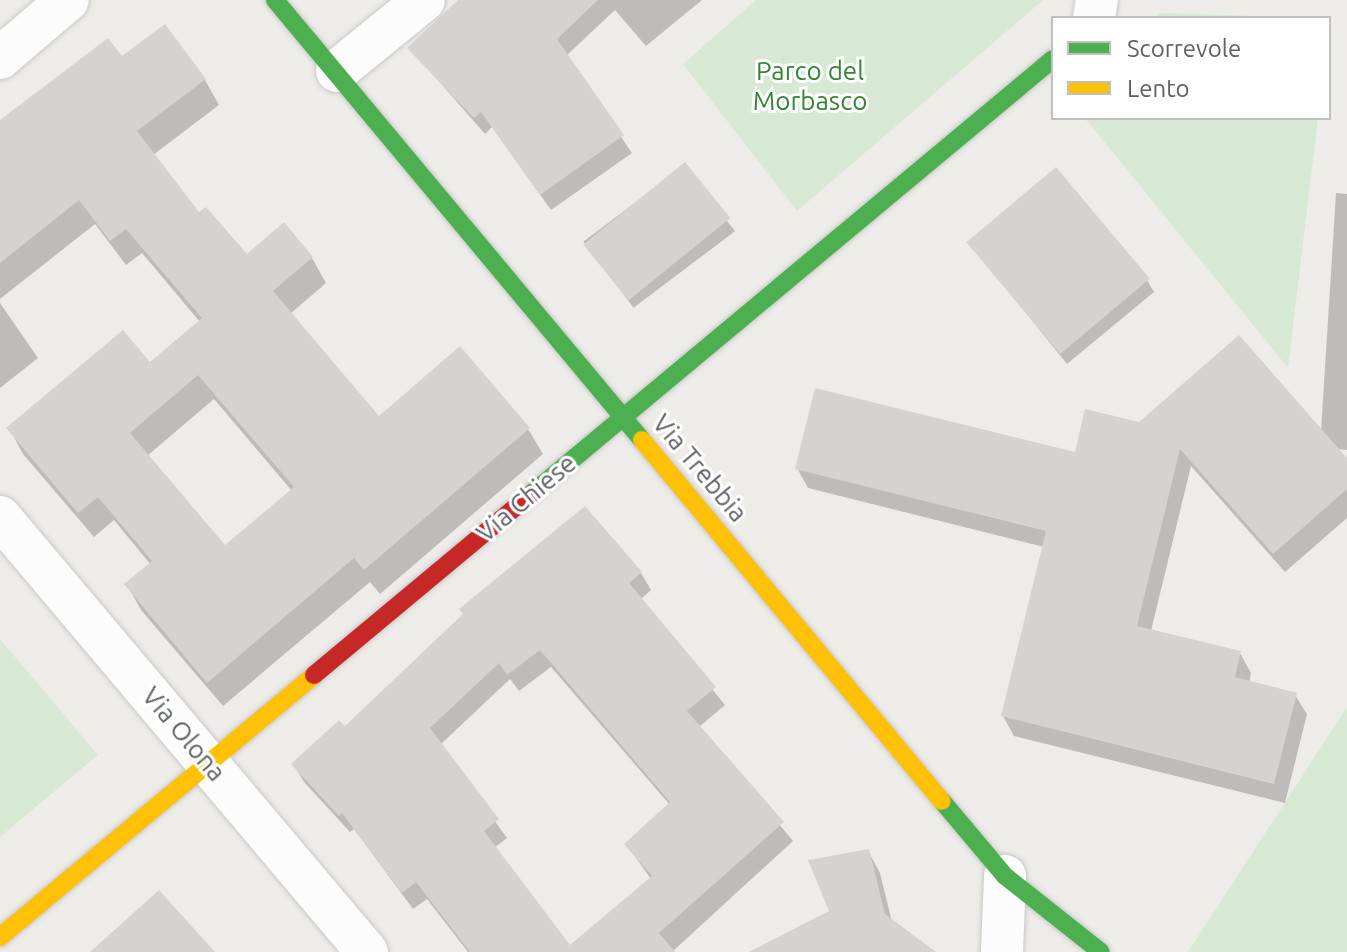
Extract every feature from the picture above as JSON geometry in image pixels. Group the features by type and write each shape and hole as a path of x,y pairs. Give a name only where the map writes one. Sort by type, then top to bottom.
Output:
{"street":[{"path":"0,58 68,0"},
{"name":"Via Trebbia","path":"275,0 1005,876 1101,952"},
{"path":"337,71 424,0"},
{"name":"Via Chiese","path":"0,937 1051,61"},
{"name":"Via Olona","path":"0,517 367,952"},
{"path":"1002,952 1005,876"}],"green space":[{"name":"Parco del Morbasco","path":"756,0 1043,0 797,211 683,64"},
{"path":"1160,13 1259,16 1156,16"},
{"path":"1087,120 1318,120 1288,368"},
{"path":"0,639 98,755 0,837"},
{"path":"1347,707 1347,952 1188,952"}],"building":[{"path":"458,0 598,0 557,39 624,135 540,195 481,112 474,118 407,48"},
{"path":"165,24 206,79 137,131 199,212 206,207 247,254 284,222 313,257 273,291 379,416 460,346 530,428 364,570 354,558 207,683 124,584 152,561 98,497 78,513 6,428 123,330 150,362 202,318 126,229 110,241 79,200 0,263 0,120 108,38 122,56","holes":["198,375 294,487 225,545 130,433"]},
{"path":"685,162 730,218 629,300 583,244"},
{"path":"1056,167 1150,279 1060,354 966,242"},
{"path":"1239,335 1347,458 1347,489 1273,554 1180,449 1137,626 1241,651 1235,677 1297,693 1274,784 1001,716 1046,531 795,469 815,388 1075,452 1085,409 1139,422"},
{"path":"585,506 642,572 629,583 716,687 687,711 784,822 659,933 675,952 470,952 416,882 402,893 342,813 339,816 291,764 339,720 345,726 463,614 459,609","holes":["540,650 670,802 624,844 652,876 570,945 484,831 499,819 430,728 499,663 507,675"]},
{"path":"869,849 885,914 936,952 749,952 829,911 808,860"},
{"path":"159,890 215,952 90,952"}],"traffic: fast":[{"path":"275,0 642,440"},
{"path":"531,494 1051,61"},
{"path":"942,801 1005,876 1101,952"}],"traffic: slow":[{"path":"642,440 942,801"},
{"path":"0,937 314,675"}],"traffic: jam":[{"path":"314,675 531,494"}]}
